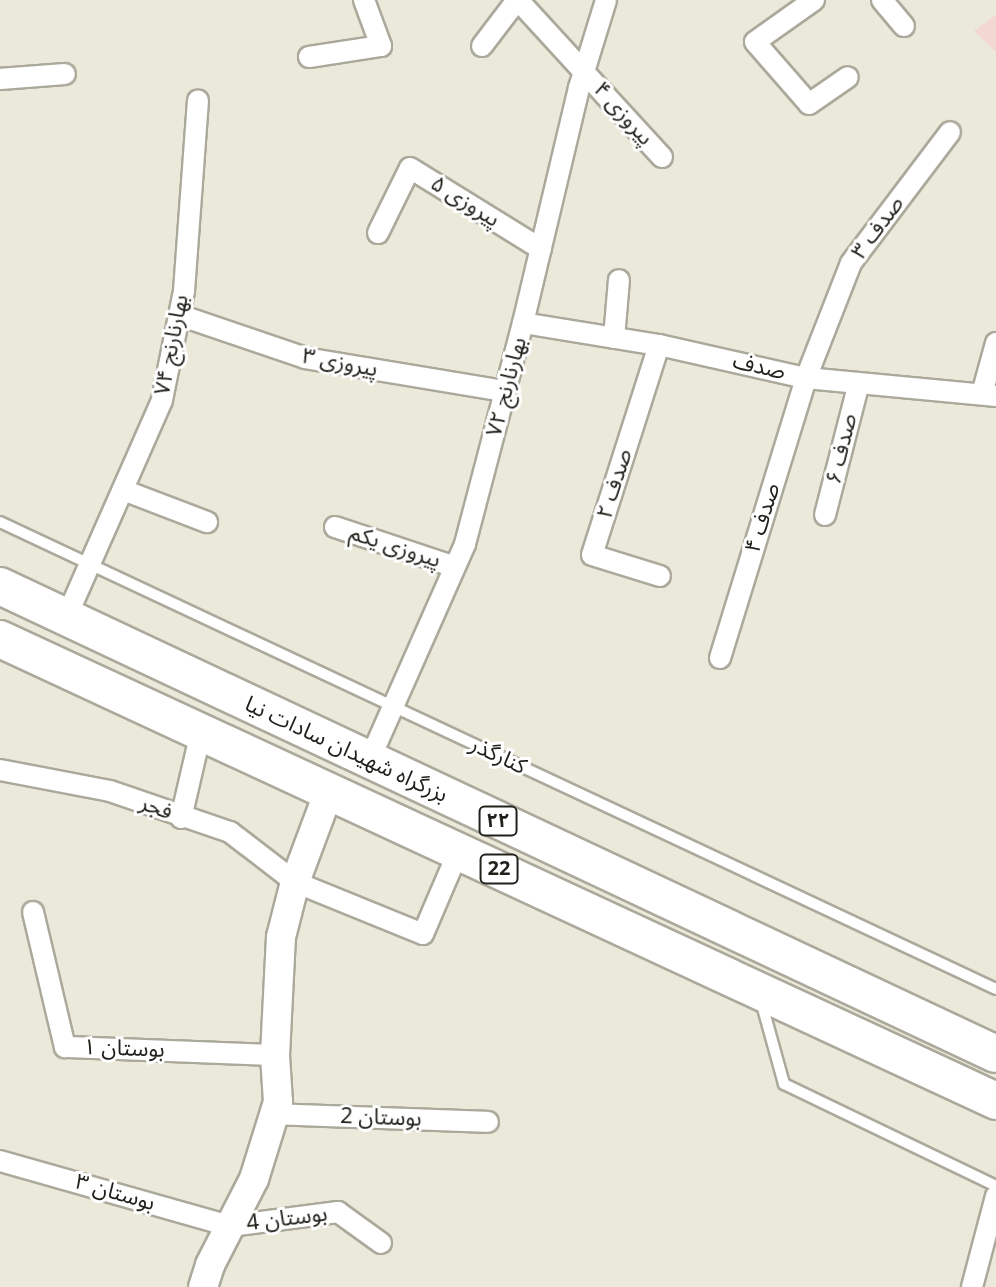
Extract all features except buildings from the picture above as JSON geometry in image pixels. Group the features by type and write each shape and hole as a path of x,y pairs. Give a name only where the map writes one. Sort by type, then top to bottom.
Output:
{"highway":[{"name":"بزرگراه شهیدان سادات نیا","path":"0,586 996,1054"},
{"name":"بزرگراه شهیدان سادات نیا","path":"0,639 996,1101"}],"street":[{"path":"309,57 381,46 364,0"},
{"path":"482,46 517,0"},
{"name":"پیروزی ۴","path":"517,0 662,157"},
{"name":"بهارنارنج ۷۲","path":"369,761 465,544 585,71 606,0"},
{"path":"814,0 755,42 809,104 848,77"},
{"path":"882,0 904,26"},
{"path":"0,79 65,74"},
{"name":"بهارنارنج ۷۴","path":"66,618 162,400 179,315 198,101"},
{"name":"صدف ۳","path":"806,378 851,263 950,132"},
{"name":"پیروزی ۵","path":"378,233 410,168 541,249"},
{"path":"614,338 619,280"},
{"name":"پیروزی ۳","path":"179,315 305,358 505,391"},
{"name":"صدف","path":"523,323 659,345 806,378 989,395"},
{"path":"989,395 996,343"},
{"name":"صدف ۲","path":"659,345 592,555 660,576"},
{"name":"صدف ۴","path":"720,658 806,378"},
{"name":"صدف ۶","path":"825,515 859,383"},
{"path":"123,490 207,522"},
{"name":"پیروزی یکم","path":"335,527 455,567"},
{"path":"181,818 201,732"},
{"name":"فجر","path":"0,770 110,791 181,818 230,832 295,882 423,934 459,850"},
{"path":"203,1287 254,1179 278,1102 275,1055 281,937 295,882 329,791"},
{"name":"بوستان ۱","path":"33,912 65,1047 275,1055"},
{"name":"بوستان 2","path":"274,1114 488,1122"},
{"name":"بوستان ۳","path":"0,1161 230,1226"},
{"path":"972,1287 996,1196"},
{"name":"بوستان 4","path":"230,1226 338,1212 381,1243"}],"lane":[{"name":"کنارگذر","path":"0,522 996,989"},
{"path":"759,991 784,1084 996,1186"}],"shaded area":[{"path":"996,15 996,52 974,31"}]}
